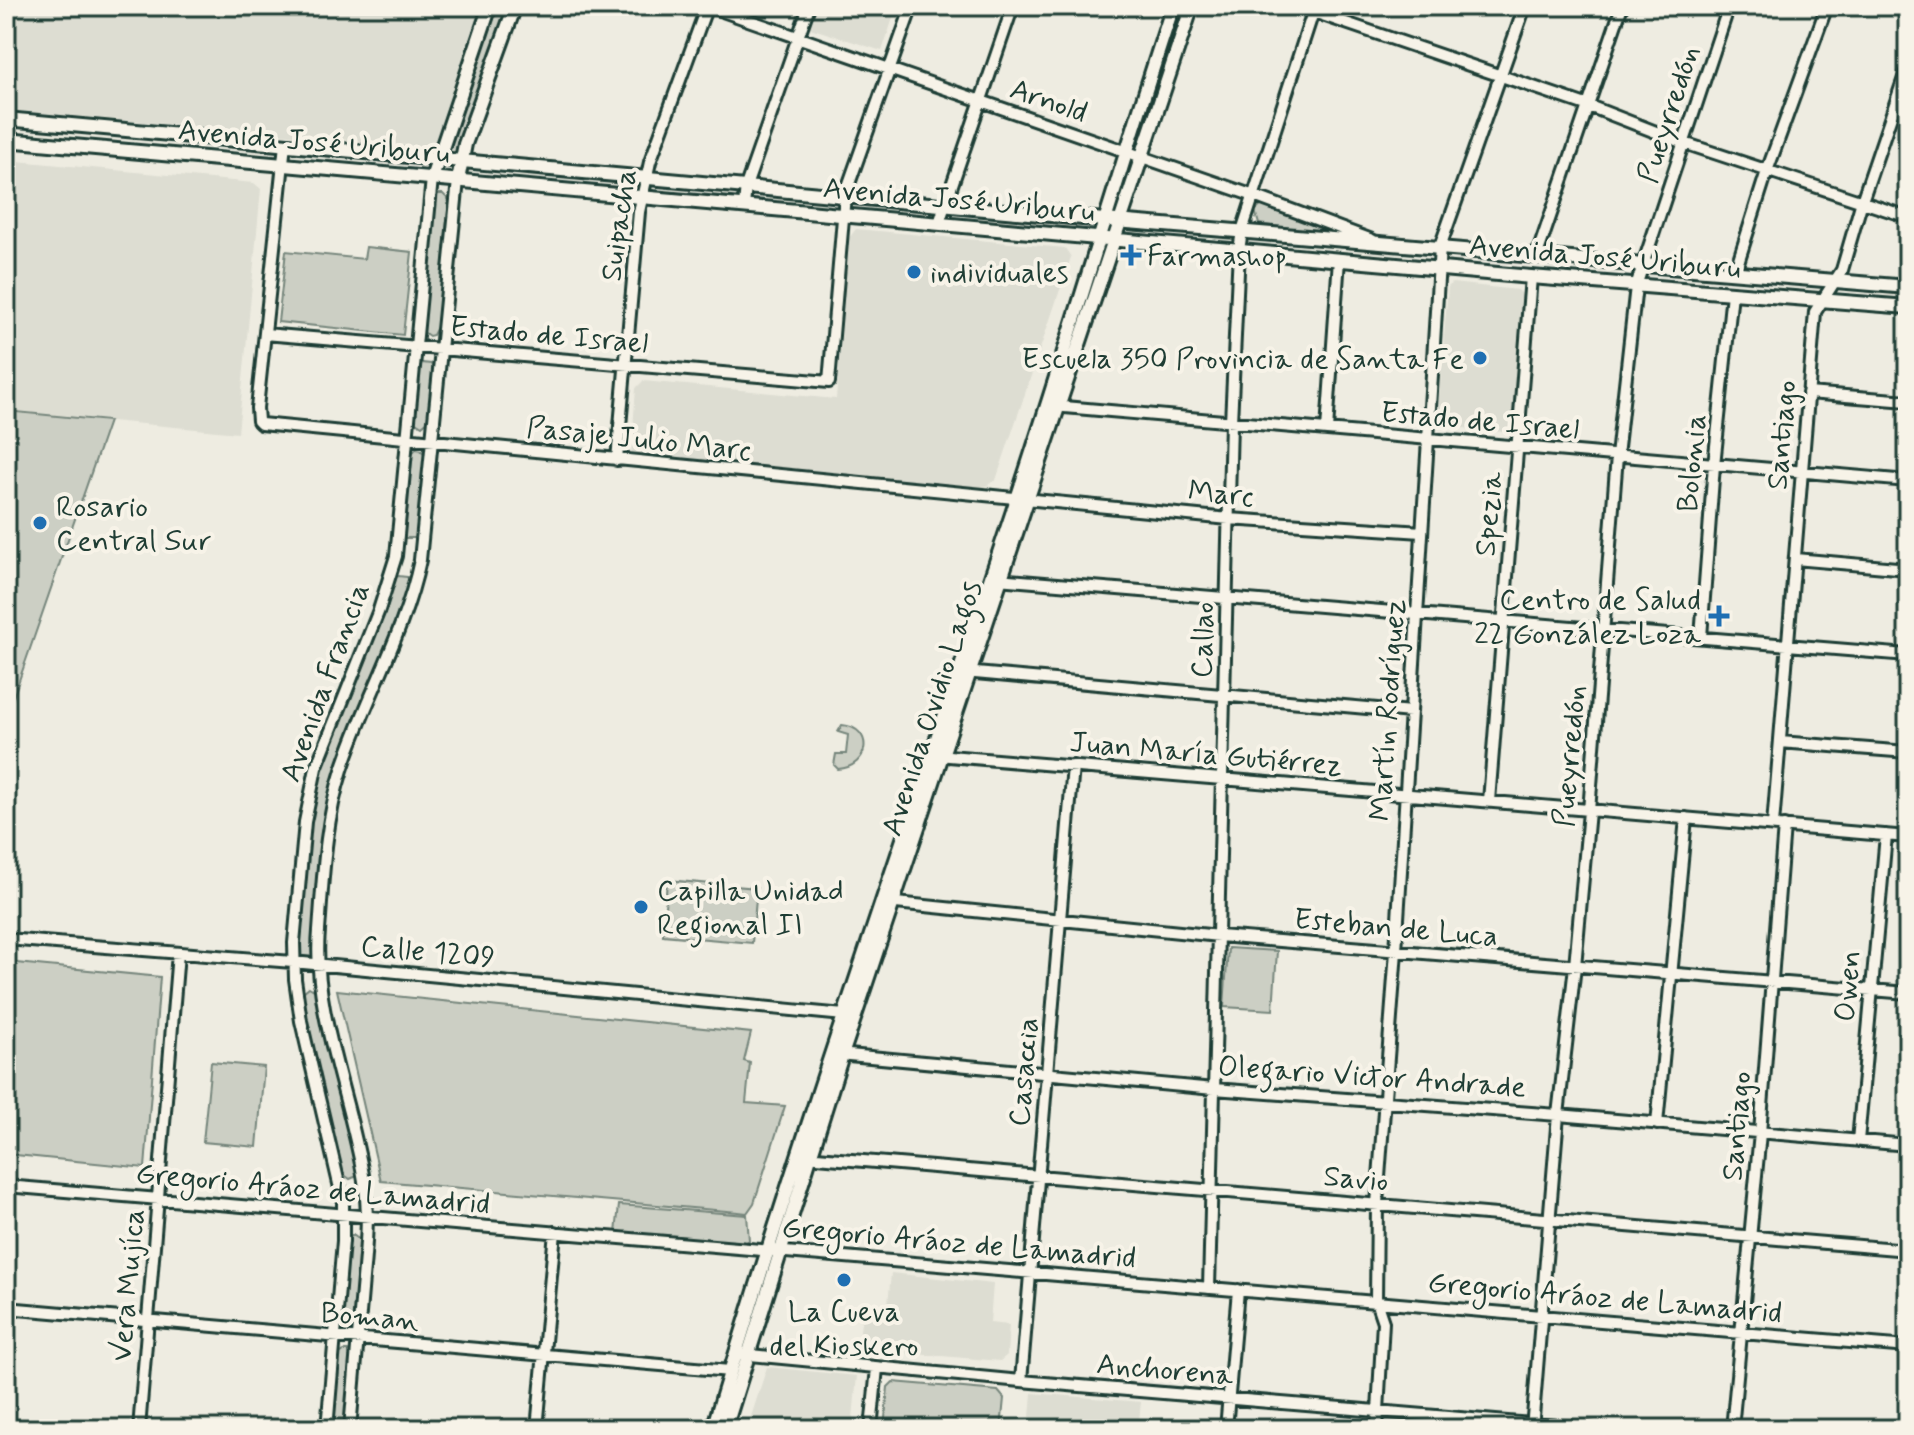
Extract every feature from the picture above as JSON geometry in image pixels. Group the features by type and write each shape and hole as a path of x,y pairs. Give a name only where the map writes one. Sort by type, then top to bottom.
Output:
{"main road":[{"name":"Avenida Francia","path":"432,178 490,6"},
{"name":"Avenida Francia","path":"458,180 462,160 515,6"},
{"name":"Avenida Ovidio Lagos","path":"1053,406 1104,220 1173,6"},
{"name":"Avenida Ovidio Lagos","path":"725,1429 741,1354 837,1054 1053,406 1115,239 1192,6"},
{"name":"Avenida José Uriburu","path":"6,119 1104,220 1908,287"},
{"name":"Avenida José Uriburu","path":"6,140 1531,277 1908,307"},
{"name":"Avenida Ovidio Lagos","path":"837,1054 844,1015 887,902"},
{"name":"Avenida Ovidio Lagos","path":"713,1429 730,1371 741,1354"}],"street":[{"name":"Arnold","path":"707,6 1254,196 1373,241"},
{"name":"Suipacha","path":"617,460 643,197 650,162 707,6"},
{"path":"744,206 746,186 809,6"},
{"path":"844,215 845,195 912,6"},
{"path":"939,223 1013,6"},
{"path":"1296,6 1314,9 1589,106 1684,143 1908,217"},
{"name":"Martín Rodríguez","path":"1377,1429 1383,1322 1376,1301 1377,1204 1440,247 1525,6"},
{"path":"1537,255 1622,6"},
{"name":"Pueyrredón","path":"1532,1427 1558,1115 1589,811 1617,456 1636,286 1729,6"},
{"path":"1735,272 1767,171 1827,6"},
{"path":"1895,6 1908,10"},
{"name":"Callao","path":"1209,1288 1223,696 1239,250 1242,231 1314,9"},
{"name":"Santiago","path":"1732,1429 1760,1133 1771,982 1780,742 1815,312 1842,270 1908,66"},
{"path":"32,142 34,122"},
{"path":"148,152 150,132"},
{"path":"265,334 285,144"},
{"name":"Avenida Francia","path":"327,1429 343,1214 341,1184 301,1021 293,962 301,851 309,794 328,733 379,610 393,567 432,178"},
{"name":"Avenida Francia","path":"350,1429 367,1216 361,1162 325,1007 319,965 319,931 331,809 352,743 392,647 417,573 458,180"},
{"name":"Estado de Israel","path":"265,334 829,382 844,215"},
{"path":"1327,430 1339,259"},
{"name":"Spezia","path":"1489,801 1531,277"},
{"name":"Bolonia","path":"1701,637 1714,465 1732,293"},
{"name":"Pasaje Julio Marc","path":"265,334 258,421 268,426 1023,499"},
{"path":"1808,393 1908,401"},
{"name":"Estado de Israel","path":"1053,406 1908,481"},
{"name":"Marc","path":"1023,499 1229,519 1422,532"},
{"path":"1795,559 1908,569"},
{"path":"996,579 1908,655"},
{"path":"964,672 1411,712"},
{"path":"1780,742 1908,752"},
{"name":"Juan María Gutiérrez","path":"936,754 1908,837"},
{"name":"Casaccia","path":"1021,1381 1073,766"},
{"path":"1657,1124 1686,818"},
{"name":"Owen","path":"1858,1141 1886,835"},
{"name":"Esteban de Luca","path":"887,902 1219,936 1908,993"},
{"name":"Calle 1209","path":"6,939 293,962 844,1015"},
{"name":"Vera Mujíca","path":"139,1429 178,953"},
{"name":"Olegario Victor Andrade","path":"837,1054 1214,1089 1908,1145"},
{"name":"Savio","path":"805,1156 1908,1250"},
{"name":"Gregorio Aráoz de Lamadrid","path":"6,1186 1908,1347"},
{"path":"537,1429 555,1232"},
{"path":"1226,1429 1238,1290"},
{"name":"Boman","path":"6,1308 730,1371"},
{"name":"Anchorena","path":"741,1354 1532,1427 1591,1429"},
{"path":"871,1429 877,1368"},
{"path":"6,1428 20,1429"}],"shaded area":[{"path":"6,6 484,6 438,148 6,110"},
{"path":"490,6 515,6 461,160 438,158"},
{"path":"814,6 897,6 882,51 807,27"},
{"path":"6,160 254,183 261,189 238,433 6,411"},
{"path":"438,194 449,200 437,327 429,336 422,331 434,199"},
{"path":"1262,205 1326,226 1327,229 1320,232 1259,224 1255,211"},
{"path":"856,229 1065,248 1071,257 996,480 983,488 631,456 636,388 643,381 836,399 849,238"},
{"path":"366,247 412,252 403,335 278,322 286,251 364,259"},
{"name":"Escuela 350 Provincia de Santa Fe","path":"1452,283 1518,290 1523,295 1513,424 1504,432 1442,426 1437,420 1448,287"},
{"path":"422,363 431,364 433,369 429,420 422,426 414,421 419,366"},
{"name":"Rosario Central Sur","path":"6,411 109,421 6,718"},
{"path":"416,449 426,456 418,533 416,538 404,538 411,454"},
{"path":"395,577 407,577 410,581 352,727 328,798 321,842 313,955 306,959 301,957 298,935 316,788 338,724"},
{"path":"842,725 860,733 864,747 857,762 838,769 834,765 836,754 846,754 848,735 838,732"},
{"path":"667,880 757,888 752,943 663,935"},
{"path":"1228,948 1277,951 1273,1010 1224,1007"},
{"path":"6,962 160,977 145,1168 6,1154"},
{"path":"309,987 317,992 357,1168 357,1176 350,1179 343,1174 308,1027 303,992"},
{"path":"337,990 751,1033 744,1061 750,1063 746,1103 785,1106 754,1203 747,1213 381,1181"},
{"path":"211,1062 264,1067 257,1147 203,1142"},
{"path":"619,1205 747,1215 749,1240 744,1244 616,1233"},
{"path":"353,1235 361,1241 355,1320 348,1326 341,1321 347,1240"},
{"path":"891,1273 993,1284 990,1323 1009,1325 1007,1355 1000,1361 858,1349 862,1313 887,1315"},
{"path":"344,1351 352,1357 346,1429 332,1429 338,1355"},
{"path":"767,1367 857,1376 852,1429 747,1429"},
{"path":"893,1382 998,1391 1004,1398 1001,1429 884,1429 888,1387"},
{"path":"1032,1393 1141,1402 1138,1429 1029,1429"}],"place":[{"name":"Farmashop","path":"1131,255"},
{"name":"individuales","path":"914,272"},
{"name":"Escuela 350 Provincia de Santa Fe","path":"1480,358"},
{"name":"Rosario Central Sur","path":"40,523"},
{"name":"Centro de Salud 22 González Loza","path":"1719,616"},
{"name":"Capilla Unidad Regional II","path":"641,907"},
{"name":"La Cueva del Kioskero","path":"844,1280"}]}
